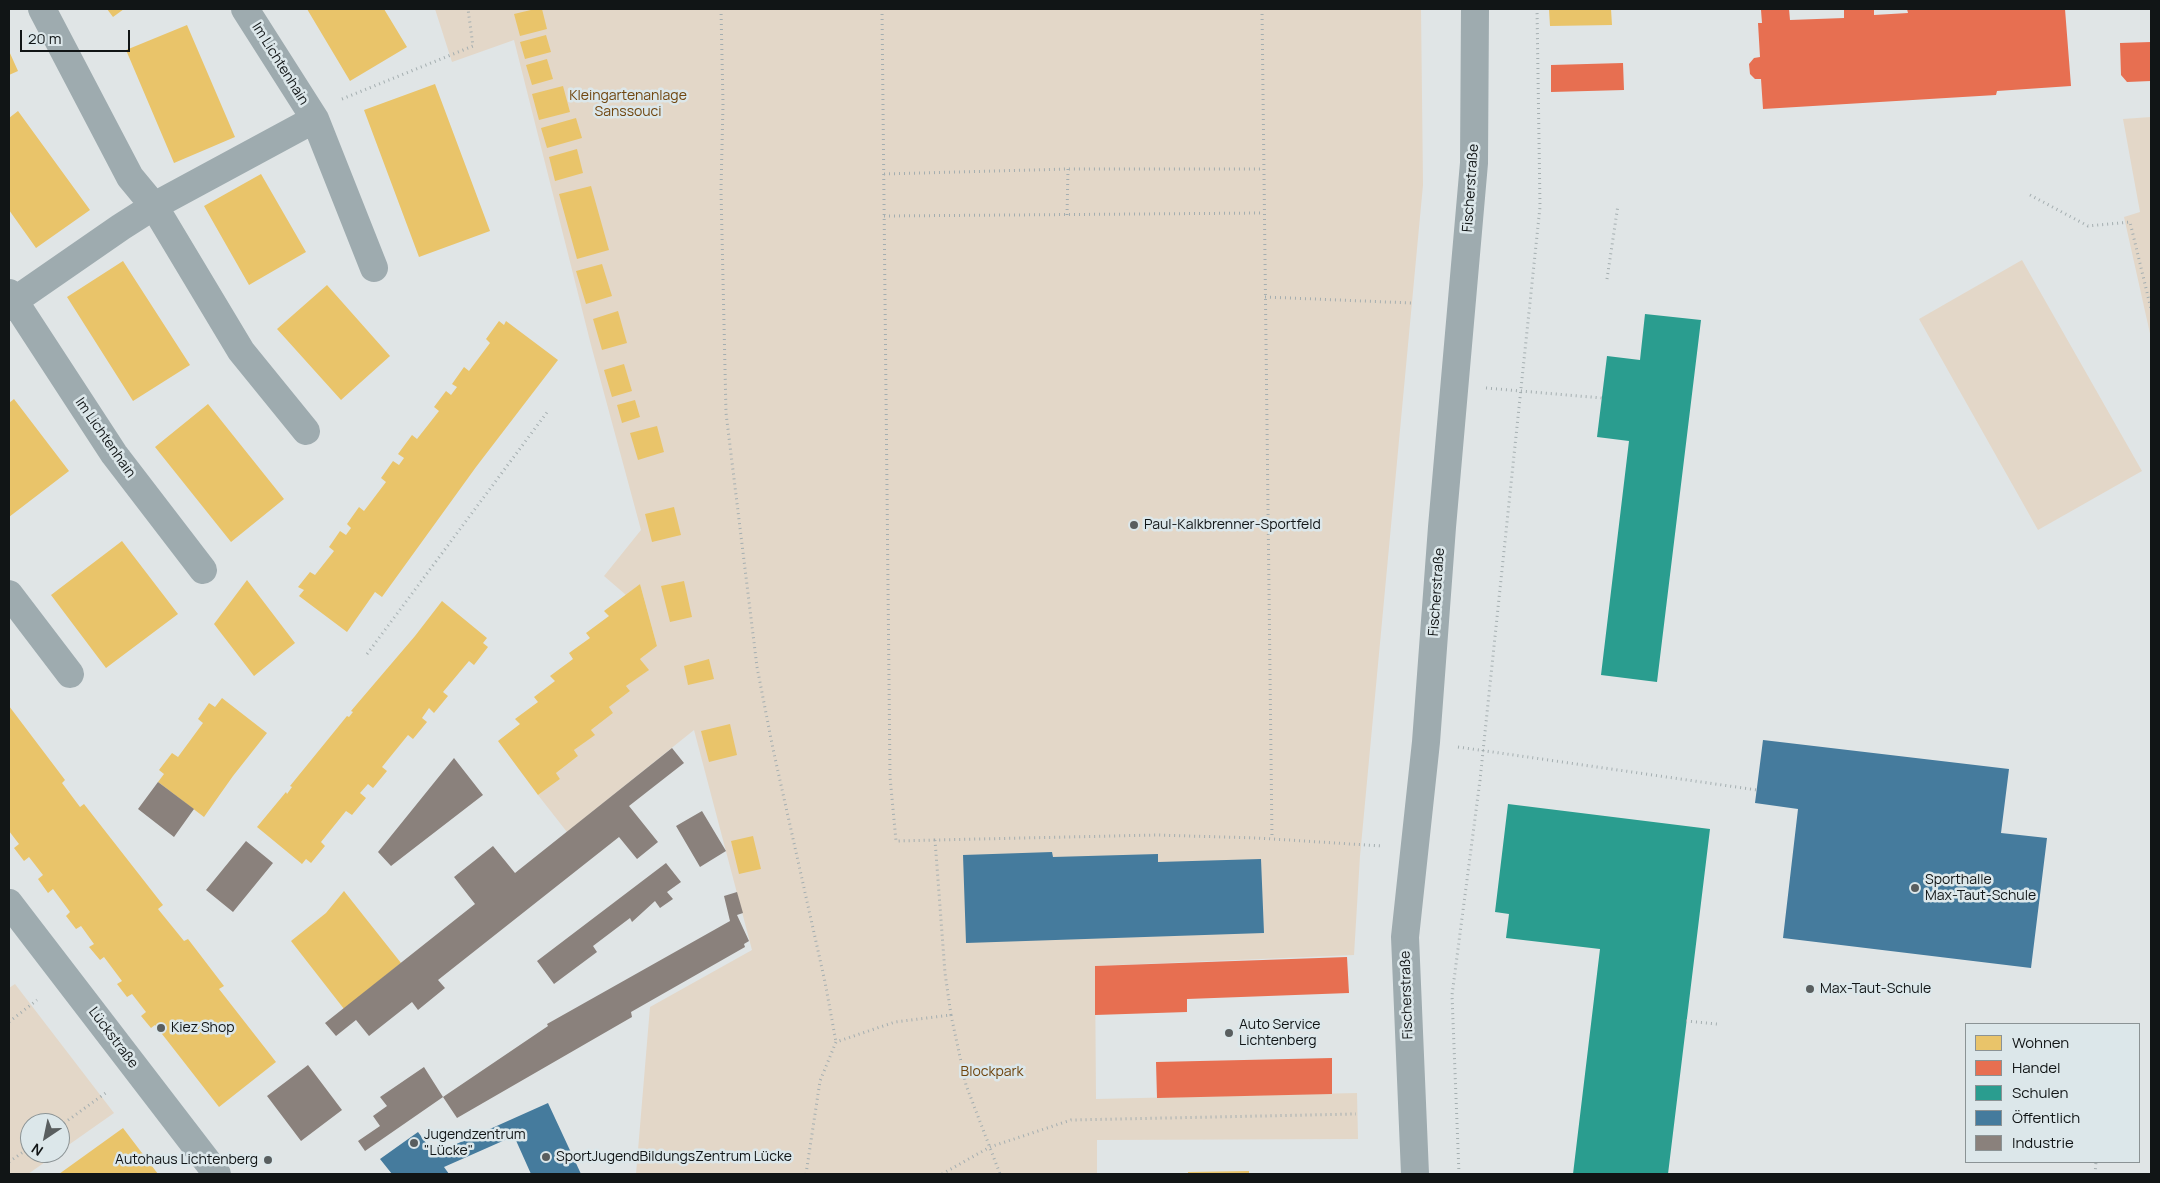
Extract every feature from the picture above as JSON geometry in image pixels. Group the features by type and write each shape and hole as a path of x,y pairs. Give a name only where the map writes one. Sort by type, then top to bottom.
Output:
{"street":[{"path":"42,9 130,177 154,206 241,351 306,431"},
{"name":"Im Lichtenhain","path":"245,9 312,115 374,268"},
{"name":"Fischerstraße","path":"1415,1174 1405,937 1426,742 1442,527 1474,163 1475,9"},
{"name":"Im Lichtenhain","path":"203,570 114,454 10,300 154,206 312,115"},
{"path":"9,594 70,674"},
{"name":"Lückstraße","path":"9,902 217,1174"}],"path":[{"path":"312,115 474,46 468,9"},
{"path":"721,9 721,190 726,413 757,667 773,749 825,982 836,1042 820,1081 806,1174"},
{"path":"882,9 890,777 896,841 1156,835 1362,844"},
{"path":"1262,9 1272,839"},
{"path":"1459,1174 1452,995 1483,750 1540,207 1537,9"},
{"path":"884,174 1068,169 1263,169"},
{"path":"1067,215 1068,169"},
{"path":"2030,195 2088,226 2130,222 2151,309"},
{"path":"1607,278 1618,205"},
{"path":"884,216 1264,213"},
{"path":"1265,297 1412,303"},
{"path":"1455,386 1602,398"},
{"path":"367,654 548,411"},
{"path":"1426,742 1757,790"},
{"path":"935,840 945,972 951,1016 966,1085 1000,1174"},
{"path":"9,1022 37,1000"},
{"path":"836,1042 895,1022 951,1016"},
{"path":"1686,1021 1717,1024"},
{"path":"70,1119 107,1092"},
{"path":"942,1174 990,1147 1071,1120 1356,1114"},
{"path":"9,1162 20,1154"}],"green space":[{"path":"435,9 1421,9 1423,185 1360,856 1354,955 1095,966 1096,1099 1357,1093 1358,1139 1097,1140 1097,1174 636,1174 650,1007 752,950 694,730 567,832 538,795 560,779 556,773 578,756 574,750 594,735 591,730 613,713 609,707 630,691 626,686 648,670 640,659 657,646 640,584 626,595 604,576 641,530 591,345 514,40 452,62"},
{"path":"2151,117 2151,338 2124,217 2140,212 2123,119"},
{"path":"2022,260 2142,471 2038,530 1919,319"},
{"path":"15,984 114,1113 70,1144 70,1113 20,1113 20,1163 44,1163 28,1174 9,1174 9,988"}],"building: Wohnen":[{"path":"107,9 124,9 113,17"},
{"path":"307,9 384,9 407,47 350,81"},
{"path":"542,9 547,29 520,36 514,14"},
{"path":"1549,9 1611,9 1612,25 1550,26"},
{"path":"187,25 235,137 174,163 126,50"},
{"path":"546,35 551,52 525,59 520,42"},
{"path":"9,51 18,71 9,75"},
{"path":"547,59 553,79 532,85 526,65"},
{"path":"435,84 490,231 419,257 364,110"},
{"path":"563,86 570,112 539,120 532,94"},
{"path":"18,111 90,210 36,248 9,210 9,118"},
{"path":"576,118 582,138 547,148 541,128"},
{"path":"577,149 583,173 555,181 549,157"},
{"path":"261,174 306,252 249,285 204,206"},
{"path":"591,186 609,250 577,259 559,194"},
{"path":"123,261 190,365 133,401 67,297"},
{"path":"602,264 612,296 586,304 576,271"},
{"path":"327,285 390,356 341,400 277,329"},
{"path":"618,311 627,343 602,350 593,319"},
{"path":"499,321 504,325 506,321 558,360 476,467 382,597 375,592 347,632 299,596 304,590 298,587 310,572 315,575 334,551 329,547 340,531 346,535 351,528 347,524 359,507 364,511 386,482 381,478 393,461 399,465 404,458 398,454 412,435 417,439 439,411 434,407 446,391 451,395 457,387 452,384 464,367 469,371 490,343 486,339"},
{"path":"624,364 632,391 612,397 604,370"},
{"path":"14,399 69,471 9,517 9,403"},
{"path":"635,400 640,417 622,423 617,405"},
{"path":"208,404 284,499 231,542 155,447"},
{"path":"657,426 664,452 638,460 630,433"},
{"path":"674,507 681,535 652,542 645,514"},
{"path":"122,541 178,614 106,668 51,595"},
{"path":"247,580 295,643 254,676 214,624"},
{"path":"684,581 692,617 670,622 661,586"},
{"path":"640,584 657,646 640,659 649,670 626,686 630,691 609,707 613,713 591,730 595,735 574,750 578,756 556,773 560,779 538,795 498,741 520,724 515,719 538,702 534,697 555,681 550,676 573,659 569,653 590,638 586,633 609,616 604,611"},
{"path":"442,601 487,638 483,643 488,647 474,665 469,661 443,692 448,696 434,713 429,708 422,718 427,722 413,739 408,735 382,767 387,771 373,788 368,784 360,793 366,798 352,815 346,811 321,842 325,846 311,863 306,859 302,864 257,827 286,792 287,794 292,787 290,786 347,716 349,717 353,712 351,711 415,636"},
{"path":"709,659 714,679 688,685 684,666"},
{"path":"222,698 267,733 204,817 158,782 164,774 159,770 172,753 178,757 203,723 198,719 209,703 215,707"},
{"path":"9,706 65,780 62,783 80,807 84,804 163,905 158,909 184,941 188,939 224,986 219,989 276,1062 219,1107 155,1025 151,1028 141,1016 146,1012 132,994 127,997 117,984 122,981 104,957 100,960 89,947 94,944 81,926 76,929 66,916 70,912 53,889 48,893 38,879 43,875 29,857 24,861 14,848 19,844 9,831"},
{"path":"730,724 737,755 709,762 701,731"},
{"path":"753,836 761,869 739,874 731,841"},
{"path":"344,891 401,963 344,1009 291,941 326,913"},
{"path":"123,1128 158,1174 59,1174"},
{"path":"1249,1171 1249,1174 1188,1174 1188,1172"}],"building: Handel":[{"path":"1789,9 1790,20 1844,18 1844,9 1874,9 1874,15 1908,13 1907,9 2065,9 2071,86 1997,91 1996,95 1763,109 1761,79 1755,79 1750,74 1749,64 1754,58 1760,57 1758,23 1762,23 1761,10"},
{"path":"2151,42 2151,81 2127,82 2121,75 2120,43"},
{"path":"1623,63 1624,90 1551,92 1551,65"},
{"path":"1347,957 1349,993 1187,999 1187,1012 1095,1015 1095,966"},
{"path":"1332,1058 1332,1094 1157,1098 1156,1062"}],"building: Schulen":[{"path":"1645,314 1701,320 1657,682 1601,675 1629,441 1597,437 1607,356 1640,360"},
{"path":"1508,804 1710,829 1668,1174 1573,1174 1600,949 1506,938 1509,914 1495,912"}],"building: Öffentlich":[{"name":"Sporthalle Max-Taut-Schule","path":"1763,740 2009,769 2001,833 2047,838 2031,968 1783,938 1798,809 1755,803"},
{"path":"1052,852 1053,857 1158,854 1158,862 1261,859 1264,933 966,943 963,855"},
{"path":"548,1103 581,1174 531,1174 514,1136 444,1167 449,1174 392,1174 380,1159 418,1132 434,1154"}],"building: Industrie":[{"path":"672,748 684,763 629,806 658,842 637,859 619,837 438,980 445,988 418,1010 412,1002 369,1036 356,1020 336,1036 325,1023 475,904 454,877 493,846 515,873"},
{"path":"454,758 483,795 391,866 378,852"},
{"path":"158,782 194,809 174,837 138,809"},
{"path":"702,811 726,851 700,867 676,826"},
{"path":"246,841 273,863 233,912 206,890"},
{"path":"666,863 681,882 667,892 673,899 660,908 655,901 632,922 630,918 593,946 597,952 554,984 537,961"},
{"path":"737,892 743,913 737,915 749,941 744,944 745,947 631,1012 632,1017 457,1118 443,1097 548,1026 547,1024 730,921 724,896"},
{"path":"308,1065 342,1110 301,1141 267,1096"},
{"path":"424,1067 443,1097 365,1151 358,1141 380,1126 373,1116 387,1106 380,1097"}],"place":[{"name":"Paul-Kalkbrenner-Sportfeld","path":"1134,525"},
{"name":"Sporthalle Max-Taut-Schule","path":"1915,888"},
{"name":"Max-Taut-Schule","path":"1810,989"},
{"name":"Kiez Shop","path":"161,1028"},
{"name":"Auto Service Lichtenberg","path":"1229,1033"},
{"name":"Jugendzentrum \"Lücke\"","path":"414,1143"},
{"name":"SportJugendBildungsZentrum Lücke","path":"546,1157"},
{"name":"Autohaus Lichtenberg","path":"268,1160"}],"park label":[{"name":"Kleingartenanlage Sanssouci","path":"628,104"},
{"name":"Blockpark","path":"992,1072"}]}
